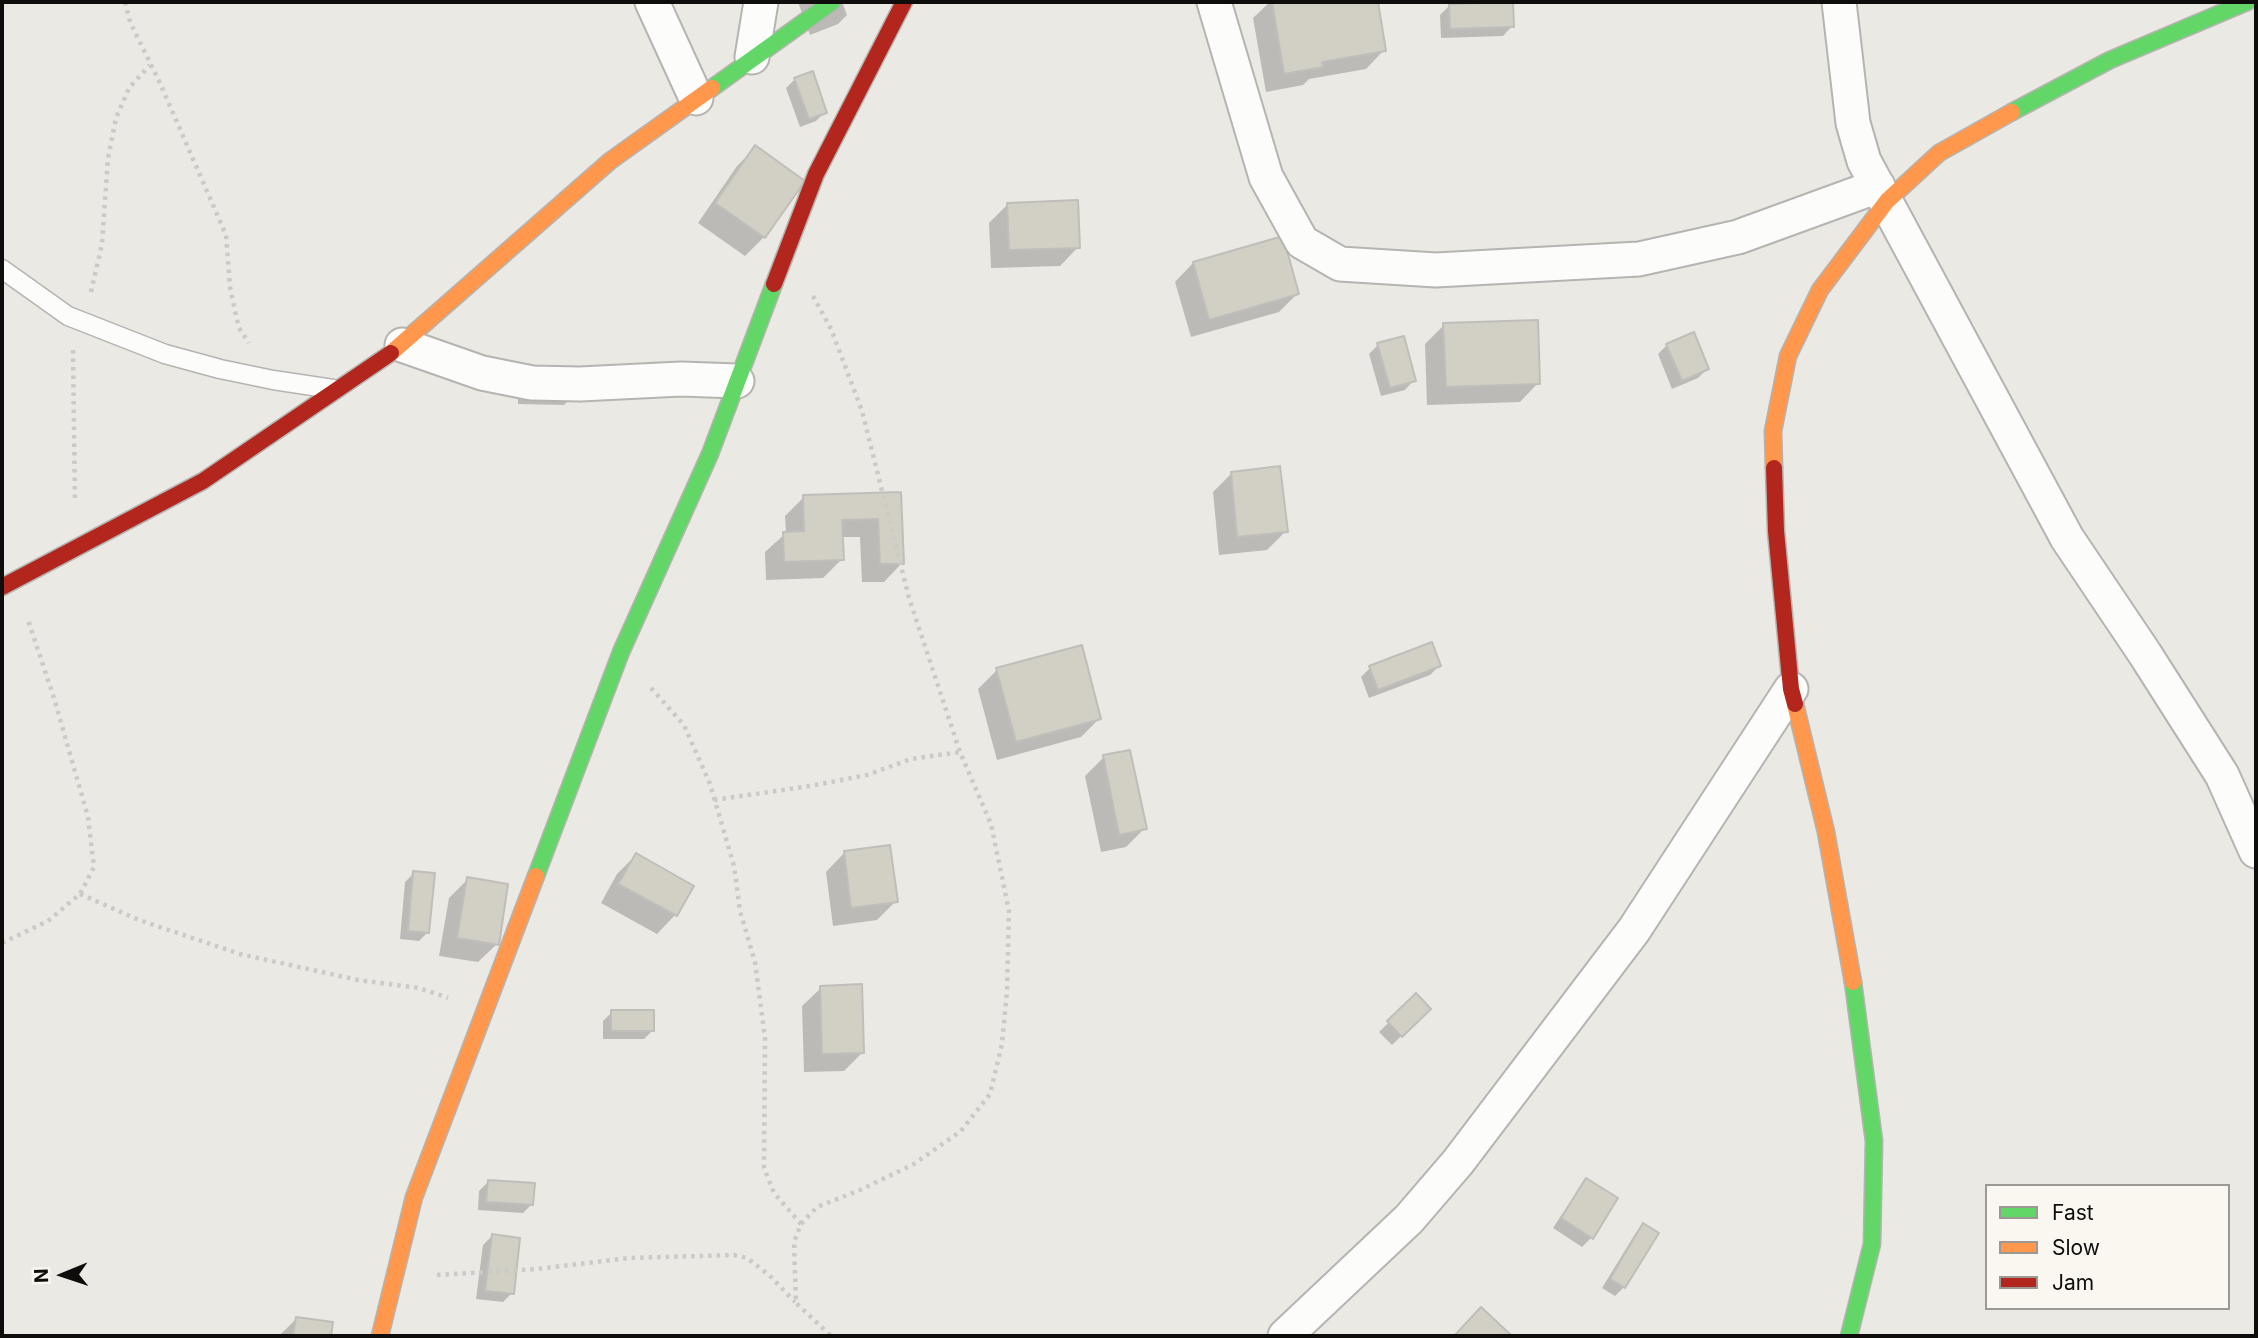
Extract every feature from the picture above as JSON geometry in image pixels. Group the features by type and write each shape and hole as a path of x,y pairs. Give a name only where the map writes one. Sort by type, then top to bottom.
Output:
{"street":[{"path":"652,2 696,98"},
{"path":"752,57 761,2"},
{"path":"6,580 203,481 338,390 402,345 610,161 832,2"},
{"path":"380,1336 414,1198 621,652 710,454 816,174 904,2"},
{"path":"1214,2 1266,177 1302,242 1340,264 1436,270 1639,259 1738,237 1882,193 1939,153 1991,122 2109,60 2247,2"},
{"path":"1839,2 1853,122 1864,161 2067,538 2145,654 2221,775 2256,851"},
{"path":"1849,1336 1872,1244 1874,1141 1851,970 1826,832 1791,689 1776,531 1773,431 1788,356 1820,290 1882,193"},
{"path":"402,345 482,373 532,383 580,384 681,379 737,381"},
{"path":"1285,1336 1409,1219 1458,1162 1634,930 1791,689"},
{"path":"2221,775 2256,788"}],"lane":[{"path":"2,269 29,290 78,320 164,354 273,380 338,390"}],"path":[{"path":"125,2 130,22 226,235 230,287 239,328 273,380"},
{"path":"75,547 78,320 102,244 108,158 116,118 129,89 150,65"},
{"path":"787,248 831,329 862,411 909,598 960,752 991,824 1009,911 1007,991 1002,1044 989,1094 961,1130 923,1157 860,1190 817,1207 801,1224 794,1242 796,1303"},
{"path":"2,943 48,921 80,894 94,867 88,817 54,698 6,580"},
{"path":"621,652 684,725 710,784 734,866 740,911 755,961 765,1038 764,1168 774,1193 801,1224"},
{"path":"714,800 867,775 912,759 960,752"},
{"path":"80,894 139,920 240,954 358,979 419,988 484,1009"},
{"path":"394,1278 537,1269 629,1258 734,1255 747,1258 769,1275 831,1336"}],"building":[{"path":"1272,2 1378,2 1386,51 1322,62 1323,67 1284,74"},
{"path":"1513,2 1514,27 1450,29 1449,4"},
{"path":"813,71 827,113 809,119 794,78"},
{"path":"755,145 805,181 765,238 715,203"},
{"path":"1078,200 1080,248 1009,250 1007,203"},
{"path":"1283,236 1299,294 1209,320 1193,262"},
{"path":"1538,320 1540,384 1446,387 1443,323"},
{"path":"1694,332 1709,369 1682,381 1666,344"},
{"path":"1404,336 1416,381 1390,388 1377,343"},
{"path":"1280,466 1288,532 1237,537 1231,472"},
{"path":"901,492 904,564 880,564 878,519 842,520 844,560 784,562 783,532 804,531 803,495"},
{"path":"1432,642 1441,666 1378,690 1369,666"},
{"path":"1082,645 1101,719 1016,742 996,668"},
{"path":"1130,750 1147,829 1119,835 1103,755"},
{"path":"890,845 898,902 851,908 844,851"},
{"path":"636,853 694,886 677,916 618,884"},
{"path":"413,871 435,873 429,933 408,931"},
{"path":"467,877 508,884 499,945 457,938"},
{"path":"862,984 864,1053 822,1054 820,986"},
{"path":"1416,993 1431,1009 1402,1037 1387,1021"},
{"path":"611,1010 654,1010 654,1031 611,1031"},
{"path":"1586,1178 1618,1198 1593,1239 1561,1218"},
{"path":"488,1180 535,1183 533,1205 486,1202"},
{"path":"1643,1223 1659,1233 1625,1288 1610,1279"},
{"path":"492,1234 520,1238 514,1294 485,1291"},
{"path":"1481,1307 1511,1335 1454,1336"},
{"path":"296,1317 333,1322 331,1336 293,1336"}],"traffic: fast":[{"path":"712,88 832,2"},
{"path":"2012,112 2110,60 2247,2"},
{"path":"536,876 621,652 710,454 774,284"},
{"path":"1849,1336 1872,1244 1874,1141 1853,982"}],"traffic: slow":[{"path":"391,353 610,161 712,88"},
{"path":"1774,468 1773,431 1788,356 1820,290 1887,201 1939,153 2012,112"},
{"path":"1795,704 1826,832 1853,982"},
{"path":"380,1336 414,1197 536,876"}],"traffic: jam":[{"path":"774,284 816,174 904,2"},
{"path":"2,587 203,481 391,353"},
{"path":"1774,468 1776,531 1791,689 1795,704"}]}
